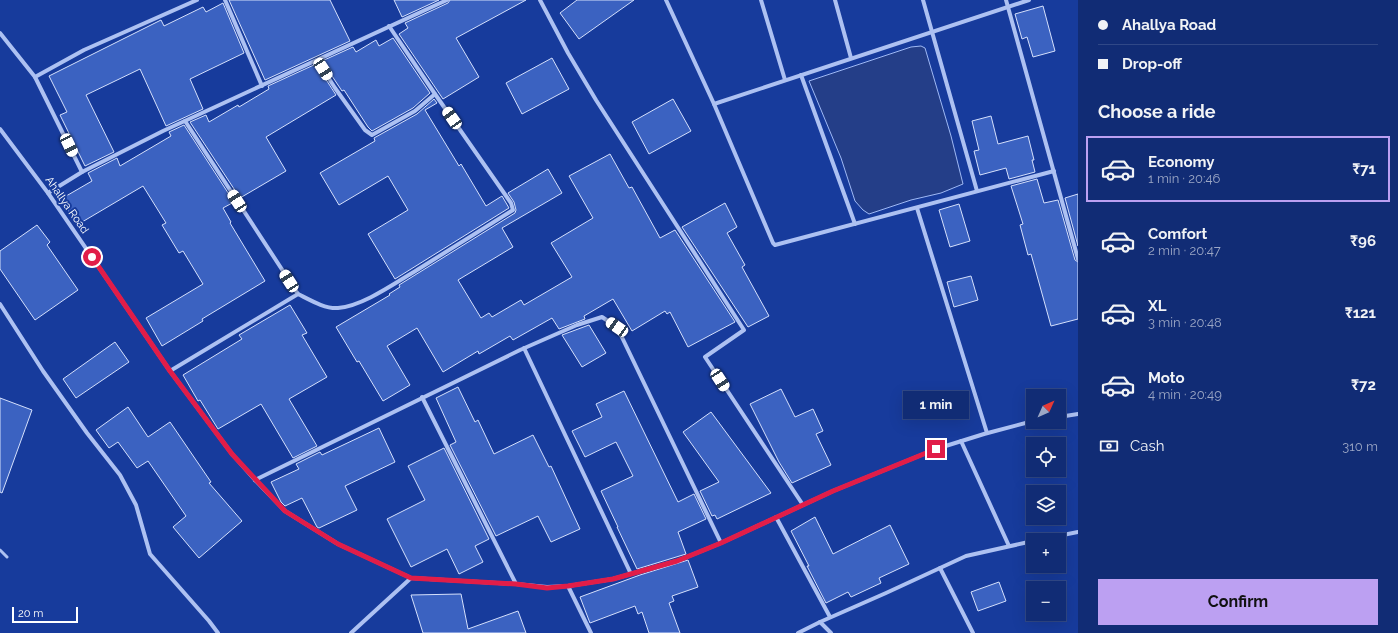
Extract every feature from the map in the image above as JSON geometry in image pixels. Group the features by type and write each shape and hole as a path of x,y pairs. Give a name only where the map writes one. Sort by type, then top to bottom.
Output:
{"street":[{"path":"36,77 84,50 197,0"},
{"path":"225,0 262,86"},
{"path":"48,193 82,172 185,121 447,0"},
{"path":"540,0 568,53 592,93 744,330 705,357 803,505"},
{"path":"666,0 714,104 775,245 1054,171"},
{"path":"761,0 785,80"},
{"path":"835,0 851,58"},
{"path":"923,0 977,191"},
{"path":"1006,0 1078,259"},
{"path":"714,104 1029,0"},
{"path":"185,121 298,294 317,304 336,308 349,306 367,299 513,210 511,202 389,26"},
{"path":"0,33 36,77 82,172"},
{"path":"317,60 365,130 372,135 415,111 435,94"},
{"path":"801,75 855,224"},
{"name":"Ahallya Road","path":"0,129 48,193 170,371 232,454 255,480 285,511 338,544 411,578 516,584 547,588 613,579 677,561 721,543 885,469 936,449 1026,423"},
{"path":"917,208 987,433"},
{"path":"170,371 298,294"},
{"path":"0,304 43,371 87,433 120,475 136,505 150,554 218,633"},
{"path":"255,480 524,348 577,325 602,317 617,327 721,543"},
{"path":"524,348 631,574"},
{"path":"422,397 516,584"},
{"path":"1066,416 1078,414"},
{"path":"961,441 1009,546"},
{"path":"776,517 830,618"},
{"path":"1066,534 1078,532"},
{"path":"798,633 966,556 1026,542"},
{"path":"940,568 973,633"},
{"path":"351,633 411,578"},
{"path":"568,586 591,633"},
{"path":"820,622 831,633"}],"lane":[{"path":"0,550 7,557"}],"water":[{"path":"921,46 925,48 951,136 963,184 941,193 911,200 869,214 855,201 841,158 809,81 911,47"}],"building":[{"path":"229,0 330,0 350,41 265,80"},
{"path":"394,0 439,0 402,17"},
{"path":"450,0 526,0 456,38 479,77 443,99 399,34 408,28 405,23 448,3"},
{"path":"577,0 634,0 579,39 560,13"},
{"path":"223,3 244,53 190,79 203,109 166,126 140,69 86,95 114,152 85,166 60,115 67,112 49,76 161,20 164,26 203,7 206,12"},
{"path":"1043,6 1055,51 1033,57 1027,37 1022,39 1015,14"},
{"path":"393,38 430,93 413,108 372,131 322,61 353,47 356,52 376,40 379,46"},
{"path":"552,58 569,89 522,114 506,83"},
{"path":"316,64 336,95 266,137 286,171 240,198 190,122 206,115 209,122 238,105 239,107 269,89 268,86"},
{"path":"434,99 437,103 425,110 459,166 461,164 486,206 502,196 509,208 395,279 368,234 408,210 388,176 339,205 320,173 375,141 374,138 417,114"},
{"path":"673,99 691,131 649,154 632,122"},
{"path":"991,116 998,144 1028,136 1034,160 1032,160 1035,172 1009,179 1006,168 980,175 974,151 979,150 972,121"},
{"path":"184,125 234,202 223,208 231,222 230,223 265,281 202,319 203,321 162,346 146,318 203,284 183,251 179,253 162,225 166,223 143,186 77,225 61,199 92,181 88,173 117,158 120,166 171,136 169,132"},
{"path":"610,154 629,188 632,187 660,238 675,230 735,322 688,347 670,312 667,314 665,311 632,331 613,299 584,316 585,319 559,329 552,318 513,340 510,336 479,354 478,351 443,372 417,328 387,346 410,385 383,401 336,327 390,295 389,294 400,287 399,285 515,213 516,210 514,202 508,193 548,169 562,193 502,228 513,247 458,280 481,318 489,313 492,317 521,300 524,305 572,277 551,243 593,218 569,176"},
{"path":"1037,179 1044,203 1058,200 1075,260 1078,262 1078,319 1051,326 1031,254 1028,255 1020,225 1023,224 1011,186"},
{"path":"1078,194 1078,246 1065,198"},
{"path":"725,203 737,227 727,233 745,265 742,267 769,316 748,327 682,227"},
{"path":"959,204 970,241 950,247 939,210"},
{"path":"37,225 50,242 47,245 78,290 35,320 0,269 0,251"},
{"path":"971,276 978,300 954,307 947,282"},
{"path":"290,305 307,333 302,335 327,377 289,399 317,446 293,458 261,404 218,429 200,400 198,401 183,375 242,339 239,335"},
{"path":"589,325 606,353 582,367 562,335"},
{"path":"115,342 129,362 76,398 63,379"},
{"path":"458,387 475,422 478,420 494,454 533,435 549,467 551,466 580,529 551,542 538,516 496,536 450,445 456,442 436,398"},
{"path":"781,389 795,417 813,409 823,431 816,434 831,465 792,483 779,462 750,404"},
{"path":"624,391 678,502 694,494 706,519 678,532 686,554 637,569 601,491 633,476 616,442 585,457 572,431 602,417 596,404"},
{"path":"0,398 32,410 2,493 0,492"},
{"path":"128,407 148,437 170,422 211,482 209,483 242,521 199,558 173,527 186,516 148,461 137,468 118,442 109,448 96,430"},
{"path":"711,412 771,493 717,519 715,515 712,516 700,491 719,482 683,432"},
{"path":"379,428 395,462 345,486 357,510 319,528 317,527 302,498 285,506 281,502 271,482 299,469 296,464 320,452 322,455"},
{"path":"444,448 489,539 475,546 483,562 459,574 447,549 411,567 387,519 425,500 408,466"},
{"path":"815,517 833,554 890,525 909,564 879,578 881,583 851,597 848,592 826,603 791,531"},
{"path":"688,560 698,587 672,596 674,601 669,603 680,633 649,633 642,612 638,614 635,606 590,623 580,597 640,575"},
{"path":"999,582 1006,601 978,611 971,592"},
{"path":"461,594 468,629 518,611 526,633 423,633 411,595"}],"route":[{"path":"92,257 170,371 232,454 285,511 338,544 411,578 516,584 547,588 613,579 677,561 721,543 833,491 936,449"}]}
